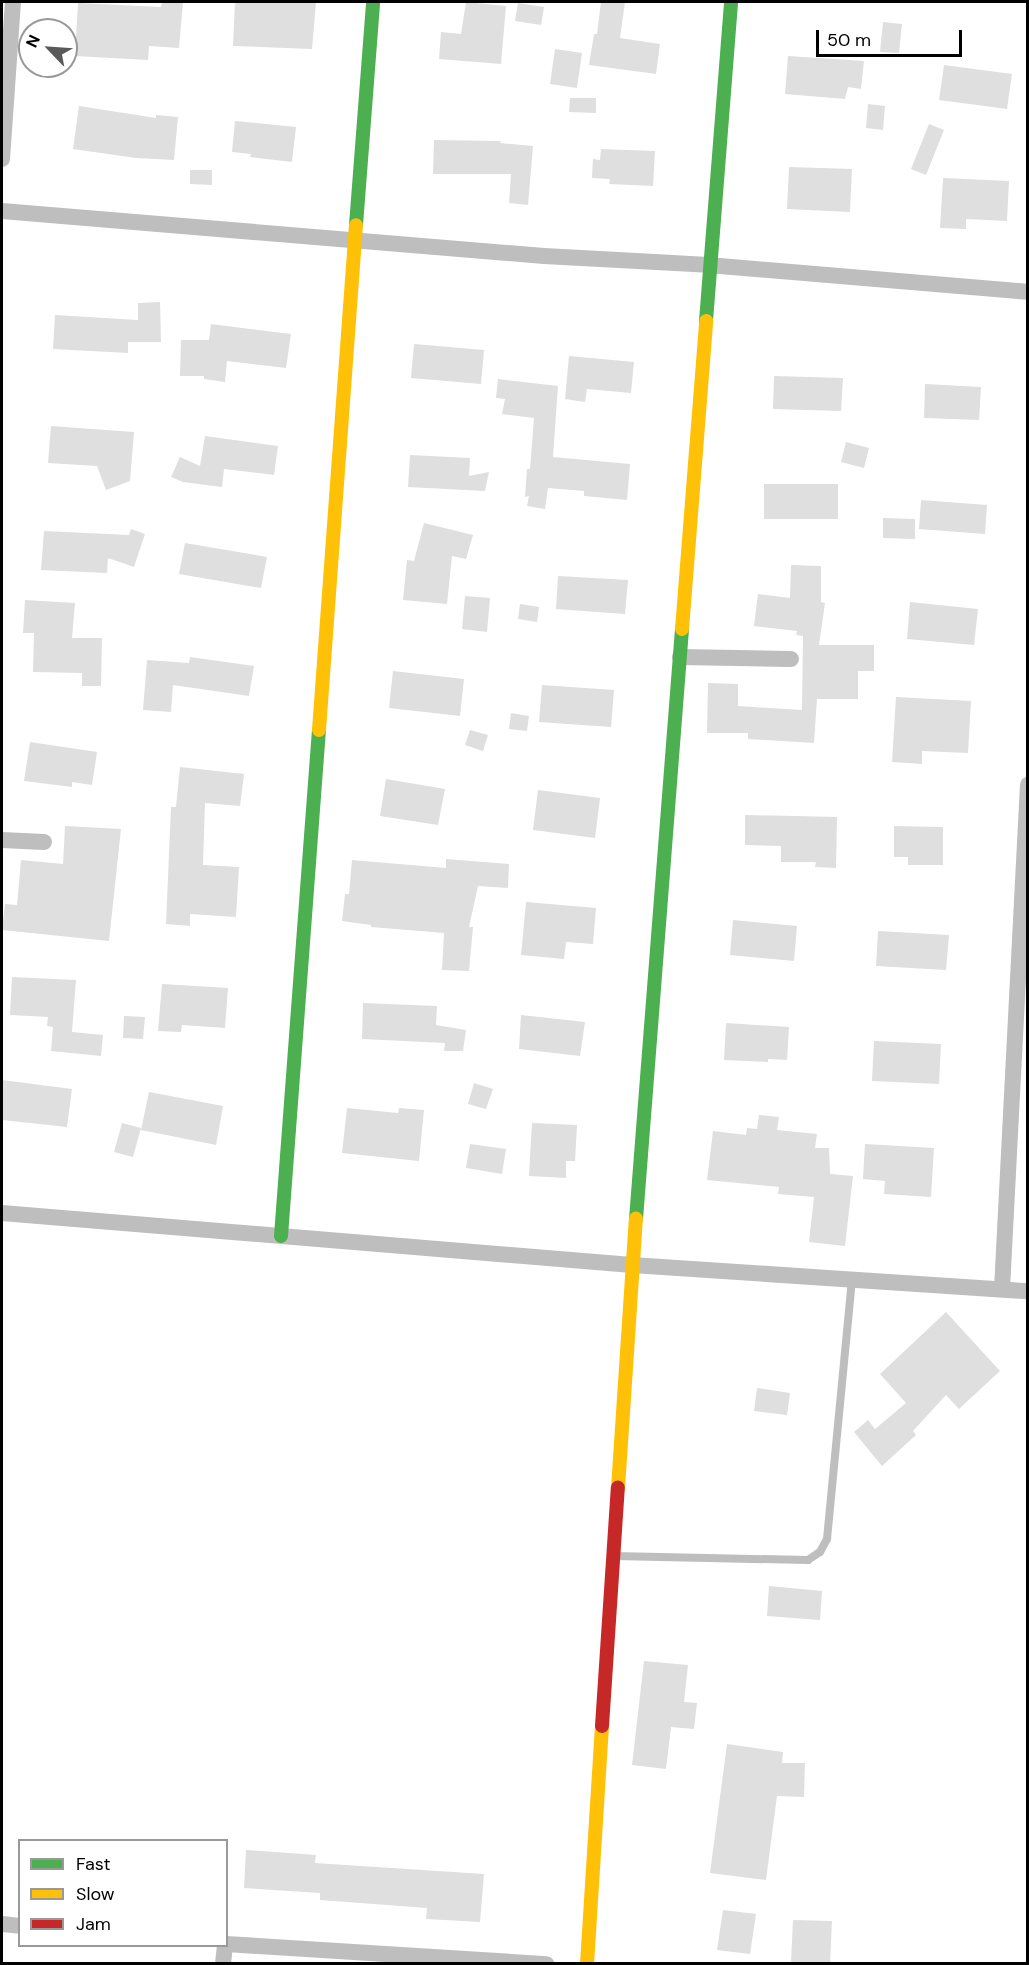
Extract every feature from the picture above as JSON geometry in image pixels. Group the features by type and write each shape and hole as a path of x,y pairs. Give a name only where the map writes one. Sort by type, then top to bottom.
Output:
{"street":[{"path":"2,159 13,2"},
{"path":"281,1236 373,2"},
{"path":"587,1964 632,1265 708,265 731,2"},
{"path":"2,211 544,256 708,265 1028,292"},
{"path":"680,657 791,659"},
{"path":"1002,1289 1028,785"},
{"path":"2,840 45,842"},
{"path":"2,1214 632,1265 1028,1291"},
{"path":"2,1924 18,1926"},
{"path":"228,1945 546,1964"},
{"path":"223,1964 226,1947"}],"lane":[{"path":"613,1556 808,1560 820,1552 827,1539 852,1279"}],"building":[{"path":"162,2 183,2 179,48 149,46 148,60 78,56 78,3 161,7"},
{"path":"235,2 316,2 312,49 233,46"},
{"path":"466,2 506,6 501,64 439,59 441,32 461,34"},
{"path":"601,2 625,2 620,38 660,44 656,74 589,65 594,34 597,34"},
{"path":"518,3 544,7 541,25 515,21"},
{"path":"883,22 902,24 899,53 880,52"},
{"path":"555,49 582,53 577,88 550,84"},
{"path":"788,56 864,61 861,89 848,87 845,99 785,94"},
{"path":"944,65 1012,74 1007,109 939,100"},
{"path":"570,98 596,98 596,113 569,112"},
{"path":"868,104 885,106 883,130 866,128"},
{"path":"79,106 156,118 156,115 178,117 174,160 136,158 73,149"},
{"path":"235,121 296,127 292,162 250,157 251,154 232,152"},
{"path":"929,124 944,130 926,175 911,169"},
{"path":"434,140 501,141 500,143 533,146 528,205 509,203 511,174 433,174"},
{"path":"601,149 655,151 653,186 609,184 610,179 592,178 593,159 600,160"},
{"path":"789,167 852,169 850,212 787,209"},
{"path":"190,170 212,170 212,185 190,184"},
{"path":"943,178 1009,181 1007,221 966,219 966,229 940,228"},
{"path":"160,302 161,342 128,342 128,353 53,349 55,315 138,320 138,303"},
{"path":"211,324 291,334 286,368 227,361 225,382 204,379 204,376 180,376 181,340 209,340"},
{"path":"414,344 484,350 481,384 411,378"},
{"path":"569,356 634,362 631,393 587,389 585,402 565,399"},
{"path":"774,376 843,378 841,411 773,409"},
{"path":"498,379 558,386 553,457 630,464 627,500 584,496 584,491 548,488 545,509 527,506 529,496 525,497 527,469 530,469 534,418 502,414 505,399 496,398"},
{"path":"925,384 981,387 979,420 924,418"},
{"path":"51,426 134,432 130,481 106,490 97,466 48,463"},
{"path":"205,436 278,446 274,475 224,469 222,487 183,482 171,477 180,457 200,466"},
{"path":"846,442 869,448 864,468 841,462"},
{"path":"410,455 470,458 469,476 489,472 485,491 408,487"},
{"path":"764,484 838,484 838,519 764,519"},
{"path":"921,500 987,505 985,534 919,529"},
{"path":"883,518 915,519 915,539 883,538"},
{"path":"424,523 473,535 466,559 452,556 447,604 403,600 407,560 414,561"},
{"path":"131,529 145,534 134,567 108,558 107,573 41,570 44,531 129,535"},
{"path":"185,543 267,557 261,588 179,574"},
{"path":"791,565 821,566 821,602 825,603 819,645 874,645 874,671 858,671 858,699 817,699 814,743 748,739 748,733 707,733 708,683 738,684 738,706 802,710 803,636 796,635 797,631 754,626 758,594 790,598"},
{"path":"558,576 628,580 625,614 556,609"},
{"path":"465,596 490,598 487,632 462,629"},
{"path":"25,600 75,603 72,638 102,638 101,686 82,686 82,673 33,672 34,633 23,633"},
{"path":"910,602 978,609 974,645 907,639"},
{"path":"520,604 539,607 537,622 518,619"},
{"path":"190,657 254,666 249,696 173,685 171,712 143,710 147,660 189,663"},
{"path":"393,671 464,679 460,716 389,708"},
{"path":"542,685 614,690 611,727 539,722"},
{"path":"896,697 971,701 968,753 922,751 922,764 892,762"},
{"path":"511,713 529,716 527,731 509,729"},
{"path":"470,730 488,735 483,751 465,745"},
{"path":"30,742 97,752 92,785 72,782 72,787 24,781"},
{"path":"180,767 244,774 240,806 205,803 203,865 239,867 236,917 190,914 190,926 166,924 171,807 176,807"},
{"path":"386,779 445,789 438,825 380,816"},
{"path":"538,790 600,798 595,838 533,830"},
{"path":"745,815 837,817 836,868 815,867 816,862 781,862 781,846 745,845"},
{"path":"65,826 121,829 109,941 2,930 5,904 17,905 21,860 63,864"},
{"path":"894,826 943,827 943,865 908,865 908,857 894,857"},
{"path":"446,859 509,864 508,888 478,886 469,927 473,927 469,971 442,970 444,933 371,927 371,925 342,921 345,894 349,894 352,860 446,868"},
{"path":"526,902 596,908 593,944 566,942 564,959 521,955"},
{"path":"733,920 797,926 794,961 730,955"},
{"path":"878,931 949,935 946,970 876,966"},
{"path":"12,977 76,980 72,1032 103,1035 101,1056 51,1051 53,1027 47,1026 48,1017 10,1015"},
{"path":"162,984 228,988 225,1028 182,1025 181,1032 158,1031"},
{"path":"363,1003 437,1006 436,1025 466,1030 463,1051 444,1051 445,1043 362,1039"},
{"path":"521,1015 585,1022 580,1056 519,1049"},
{"path":"124,1016 145,1017 143,1039 123,1038"},
{"path":"726,1023 789,1027 787,1060 768,1059 768,1062 724,1060"},
{"path":"874,1041 941,1044 939,1084 872,1081"},
{"path":"2,1080 72,1089 67,1127 2,1120"},
{"path":"474,1083 493,1089 486,1109 468,1104"},
{"path":"149,1092 223,1106 216,1145 141,1130"},
{"path":"347,1108 398,1113 399,1108 424,1110 419,1161 342,1153"},
{"path":"759,1115 779,1117 777,1130 817,1134 815,1148 829,1148 830,1174 853,1176 845,1246 809,1242 814,1197 778,1194 779,1187 707,1180 713,1131 746,1135 747,1128 757,1129"},
{"path":"122,1123 141,1128 133,1157 114,1152"},
{"path":"532,1123 577,1125 575,1161 566,1161 566,1178 529,1176"},
{"path":"470,1144 506,1149 502,1174 466,1168"},
{"path":"865,1144 934,1148 931,1197 884,1194 885,1181 863,1179"},
{"path":"946,1312 1000,1371 959,1409 946,1395 913,1431 916,1435 882,1466 854,1432 868,1420 875,1429 906,1403 880,1374"},
{"path":"757,1388 790,1393 787,1415 754,1411"},
{"path":"769,1586 822,1591 820,1620 767,1616"},
{"path":"644,1661 688,1665 684,1702 697,1703 694,1729 671,1727 666,1769 632,1765"},
{"path":"727,1744 783,1752 782,1763 805,1763 804,1797 777,1796 766,1880 710,1873"},
{"path":"246,1850 316,1855 315,1863 484,1874 480,1922 426,1919 427,1908 320,1900 320,1893 244,1888"},
{"path":"723,1910 756,1914 750,1954 717,1950"},
{"path":"793,1920 832,1921 830,1964 791,1962"}],"traffic: fast":[{"path":"356,225 373,2"},
{"path":"706,321 731,2"},
{"path":"636,1219 682,629"},
{"path":"281,1236 319,730"}],"traffic: slow":[{"path":"319,730 356,225"},
{"path":"682,629 706,321"},
{"path":"618,1488 636,1219"},
{"path":"587,1964 602,1726"}],"traffic: jam":[{"path":"602,1726 618,1488"}]}
